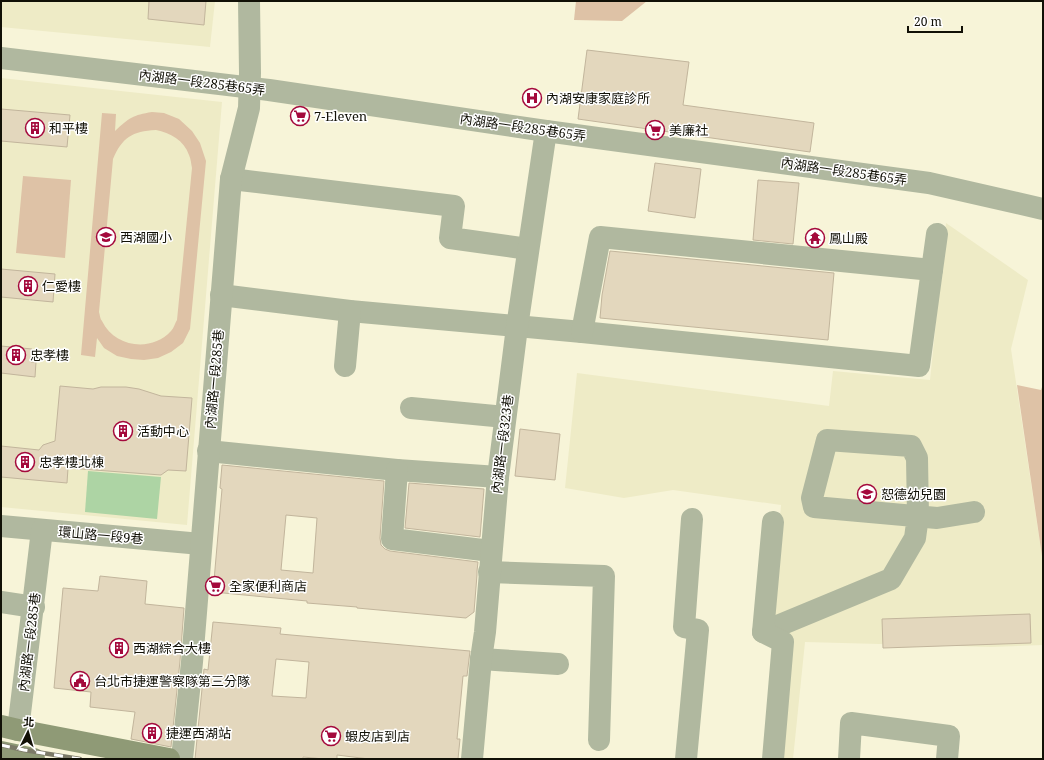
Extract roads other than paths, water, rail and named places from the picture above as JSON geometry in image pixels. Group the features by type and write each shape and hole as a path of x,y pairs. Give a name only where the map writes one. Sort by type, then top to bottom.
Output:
{"main road":[{"path":"10,728 169,759"},
{"path":"1,752 34,759"}],"street":[{"name":"內湖路一段285巷","path":"182,759 192,662 231,179 249,108 250,1"},
{"name":"內湖路一段285巷65弄","path":"1,58 250,87 546,131 929,183 1043,209"},
{"name":"內湖路一段323巷","path":"472,759 481,659 485,632 498,477 505,417 546,131"},
{"path":"231,179 454,206 450,238 528,249"},
{"path":"221,295 350,311 582,332 919,366 937,234"},
{"path":"582,332 600,237 932,270"},
{"path":"345,366 350,311"},
{"path":"411,408 505,417"},
{"path":"763,632 891,579 915,538 918,516 917,458 911,446 827,440 812,498 814,507 918,516 937,518 974,512"},
{"path":"208,451 397,470 498,477"},
{"path":"397,470 392,539 490,562 604,576 599,740"},
{"path":"686,759 698,630 684,626 692,519"},
{"path":"763,632 773,522"},
{"name":"環山路一段9巷","path":"1,526 201,544"},
{"name":"內湖路一段285巷","path":"10,728 34,607 42,530"},
{"path":"1,602 34,607"},
{"path":"763,632 783,642 773,759"},
{"path":"481,659 558,664"},
{"path":"849,759 851,723 949,736 947,759"}],"railway":[{"path":"1,745 80,759"}],"place":[{"name":"內湖安康家庭診所","path":"532,98"},
{"name":"7-Eleven","path":"300,116"},
{"name":"和平樓","path":"35,128"},
{"name":"美廉社","path":"655,130"},
{"name":"西湖國小","path":"106,237"},
{"name":"鳳山殿","path":"815,238"},
{"name":"仁愛樓","path":"28,286"},
{"name":"忠孝樓","path":"16,355"},
{"name":"活動中心","path":"123,431"},
{"name":"忠孝樓北棟","path":"25,462"},
{"name":"恕德幼兒園","path":"867,494"},
{"name":"全家便利商店","path":"215,586"},
{"name":"西湖綜合大樓","path":"119,648"},
{"name":"台北市捷運警察隊第三分隊","path":"80,681"},
{"name":"捷運西湖站","path":"152,733"},
{"name":"蝦皮店到店","path":"331,736"}]}
